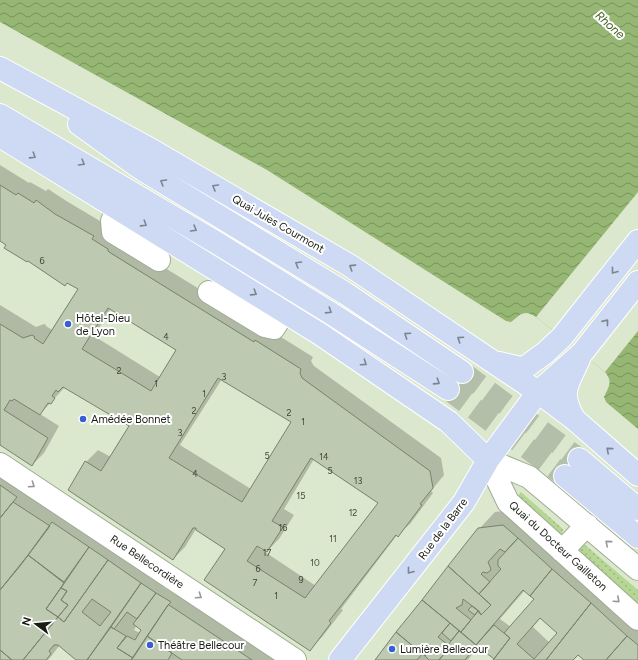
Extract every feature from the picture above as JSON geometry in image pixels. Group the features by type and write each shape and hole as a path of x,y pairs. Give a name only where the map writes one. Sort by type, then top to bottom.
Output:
{"main road":[{"name":"Quai Jules Courmont","path":"4,71 150,149 349,265 538,392"},
{"name":"Quai Jules Courmont","path":"4,71 140,168 345,293 462,372"},
{"path":"0,115 224,247 332,314 448,389"},
{"path":"0,136 116,215 365,364 449,422 488,460"},
{"path":"538,392 551,358 562,338 638,241"},
{"path":"538,392 582,353 638,282"},
{"path":"492,361 520,368 527,366 562,338"},
{"path":"574,419 568,407 565,392 567,384 582,353"},
{"path":"538,392 574,419 638,475"},
{"name":"Rue de la Barre","path":"340,660 464,502 488,460 538,392"},
{"path":"579,459 638,509"},
{"path":"566,476 638,537"}],"street":[{"path":"116,215 113,232 159,260"},
{"path":"209,292 265,326 274,328 292,321"},
{"path":"488,460 528,477 638,569"},
{"name":"Quai du Docteur Gailleton","path":"488,460 508,502 638,619"},
{"name":"Rue Bellecordière","path":"0,464 295,660"},
{"path":"562,551 586,524"}],"shaded area":[{"path":"521,492 563,529 563,532 559,536 514,500"},
{"path":"584,544 638,590 638,612 574,547"}],"water":[{"name":"Rhone","path":"0,0 638,0 638,429 606,402 604,397 610,381 605,372 536,317 525,313 511,322 506,321 267,170 0,22"}],"pier":[{"path":"638,192 638,331 605,372 536,317"}],"building":[{"path":"0,185 16,195 18,193 34,203 36,200 55,214 94,236 92,239 108,249 109,252 254,342 255,340 301,369 300,373 302,378 430,471 433,488 420,504 422,505 398,537 396,535 329,621 331,623 310,651 204,580 225,549 196,530 196,528 193,528 173,560 68,490 85,461 101,471 129,426 63,387 58,392 56,390 52,396 55,398 51,404 48,403 40,415 14,399 12,401 10,400 4,410 48,438 32,466 0,445 0,324 23,338 32,335 43,344 78,289 67,283 65,286 28,261 27,262 4,248 6,245 0,241","holes":["108,308 176,350 151,391 82,349","218,378 291,422 242,502 169,458","311,458 378,503 305,598 247,561 257,546 267,552 283,527 272,521"]},
{"path":"0,485 17,497 0,518"},
{"path":"13,502 50,526 0,590 0,518"},
{"path":"52,522 89,547 64,582 28,555"},
{"path":"503,525 518,538 505,552 500,549 488,562 491,569 490,571 487,573 483,572 481,574 490,582 479,594 448,566 478,528"},
{"path":"518,538 552,569 530,596 523,590 476,645 461,632 478,611 481,615 491,605 479,594 501,569 498,566 498,560"},
{"path":"89,547 108,560 64,622 58,617 68,605 61,600 67,591 61,588"},
{"path":"28,555 64,583 46,609 58,617 23,660 12,660 0,650 0,590"},
{"path":"108,560 141,583 87,660 76,660 58,645 54,645 49,651 51,654 46,660 23,660 58,617 64,622","holes":["92,599 111,612 100,626 82,612"]},
{"path":"448,566 491,605 481,615 479,611 463,599 462,605 456,608 471,620 461,632 422,600"},
{"path":"552,569 591,603 546,660 493,660 510,638 504,633 534,599 530,596","holes":["540,618 557,633 534,659 517,644"]},
{"path":"141,583 156,593 137,619 127,612 114,629 111,627"},
{"path":"61,588 67,591 61,600 68,605 58,617 46,609"},
{"path":"156,593 171,602 133,658 117,648 127,636 135,640 141,630 133,624"},
{"path":"422,600 450,623 438,637 448,645 459,631 476,645 465,660 439,660 444,654 433,646 425,656 396,632"},
{"path":"591,603 627,636 606,660 584,660 578,655 573,660 546,660"},
{"path":"168,605 252,660 182,660 147,636"},
{"path":"472,606 478,611 475,615 468,610"},
{"path":"450,623 459,631 451,641 442,633"},
{"path":"494,625 510,638 494,659 476,645"},
{"path":"111,627 126,636 117,648 133,658 131,660 87,660"},
{"path":"396,632 422,654 417,660 375,660"},
{"name":"Théâtre Bellecour","path":"147,636 172,653 168,660 131,660"},
{"path":"627,636 638,645 638,660 606,660"},
{"path":"433,646 444,654 439,660 429,660 425,656"},
{"path":"0,650 12,660 0,660"}],"tunnel":[{"path":"462,372 579,459"},
{"path":"448,389 565,476"}],"place":[{"name":"Hôtel-Dieu de Lyon","path":"68,324"},
{"name":"Amédée Bonnet","path":"83,419"},
{"name":"Théâtre Bellecour","path":"150,645"},
{"name":"Lumière Bellecour","path":"392,649"}]}
